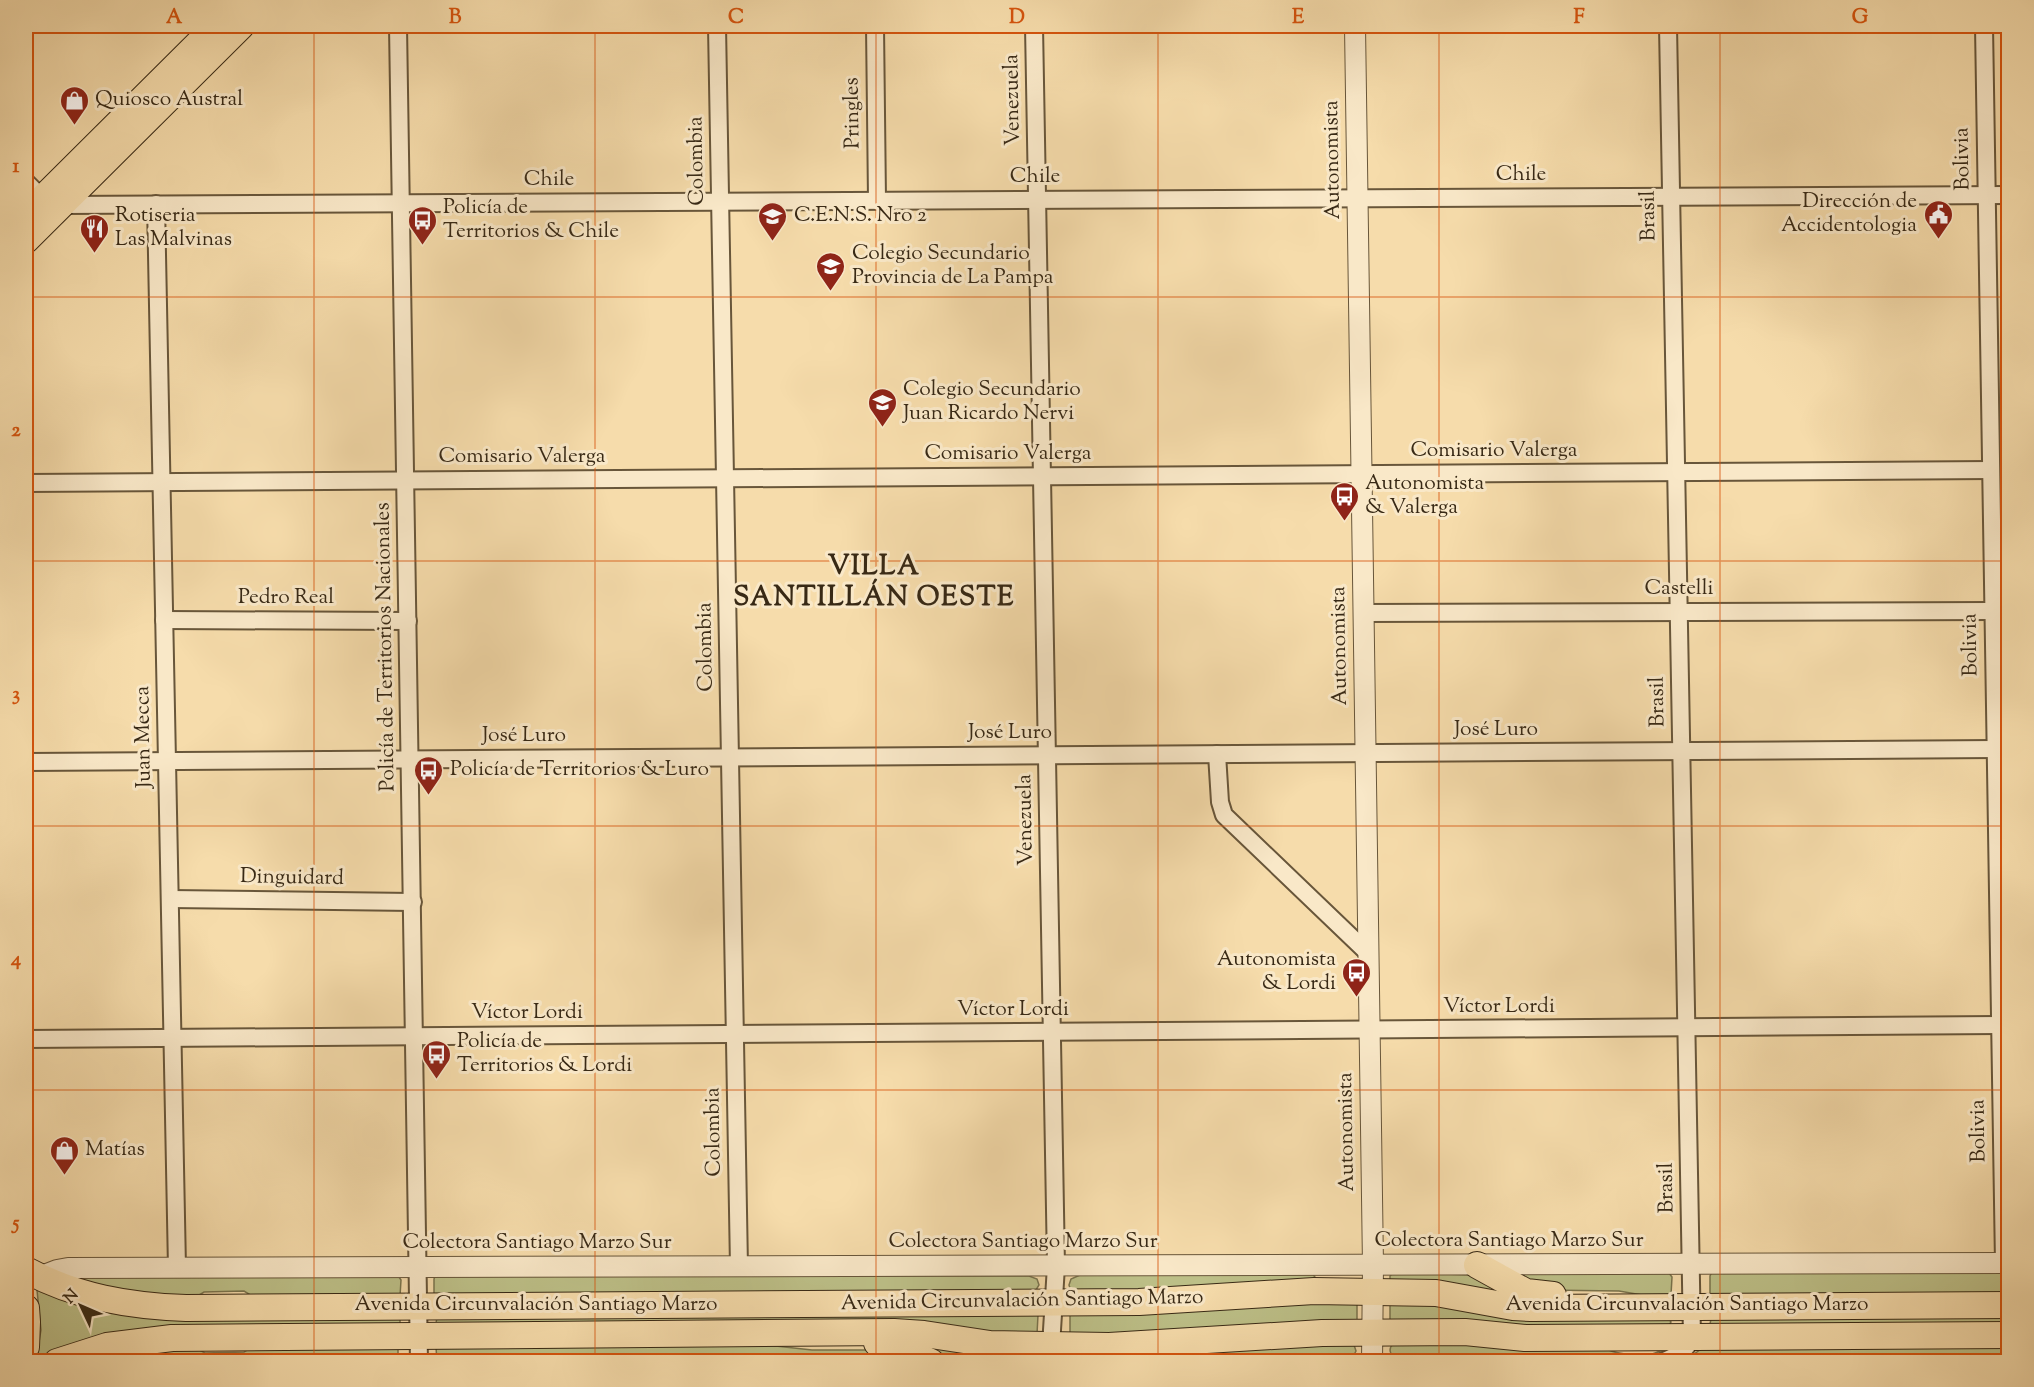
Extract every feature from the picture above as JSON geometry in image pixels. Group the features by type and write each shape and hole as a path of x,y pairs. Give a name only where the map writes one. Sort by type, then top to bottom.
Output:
{"main road":[{"path":"26,240 39,200 216,26"},
{"path":"39,200 241,26"},
{"path":"1477,1265 1530,1293 1622,1296 1663,1307"},
{"name":"Avenida Circunvalación Santiago Marzo","path":"32,1273 89,1296 157,1307 1158,1302 1296,1292 1449,1294 1522,1307 2008,1305"},
{"path":"26,1308 26,1347"},
{"name":"Avenida Circunvalación Santiago Marzo","path":"57,1362 100,1347 158,1339 904,1333 1051,1353 1288,1334 1465,1332 1525,1338 2008,1335"},
{"path":"770,1334 810,1342 890,1344 932,1362"}],"street":[{"name":"Policía de Territorios Nacionales","path":"398,26 419,1362"},
{"name":"Colombia","path":"717,26 739,1267"},
{"name":"Pringles","path":"874,26 877,200"},
{"name":"Venezuela","path":"1034,26 1056,1266 1051,1353"},
{"name":"Autonomista","path":"1356,26 1373,1265 1372,1362"},
{"name":"Brasil","path":"1668,26 1692,1337"},
{"name":"Bolivia","path":"1984,26 1993,611 2002,699 1996,749 2004,985 2000,1026 2006,1263"},
{"name":"Chile","path":"39,200 156,204 2008,195"},
{"name":"Juan Mecca","path":"156,204 177,1268"},
{"name":"Comisario Valerga","path":"26,483 1991,470"},
{"name":"Castelli","path":"1364,613 1993,611"},
{"name":"Pedro Real","path":"164,620 408,621"},
{"name":"José Luro","path":"26,762 1996,749"},
{"path":"1217,754 1220,802 1224,815 1369,954"},
{"name":"Dinguidard","path":"170,899 413,902"},
{"name":"Víctor Lordi","path":"26,1039 2000,1026"},
{"name":"Colectora Santiago Marzo Sur","path":"32,1273 61,1269 177,1268 2006,1263"},
{"path":"1662,1362 1682,1352 1692,1337"}],"green space":[{"path":"2008,1271 2008,1297 1712,1297 1710,1294 1712,1272"},
{"path":"1394,1272 1469,1275 1523,1297 1390,1280"},
{"path":"1669,1273 1672,1277 1671,1295 1642,1295 1619,1291 1543,1290 1512,1274"},
{"path":"1313,1274 1316,1279 1196,1292 1071,1291 1069,1285 1071,1279 1080,1275"},
{"path":"435,1276 1029,1276 1037,1279 1039,1285 1036,1290 434,1295"},
{"path":"66,1277 399,1277 401,1280 400,1296 257,1299 244,1291 204,1292 191,1300 165,1300"},
{"path":"37,1290 400,1318 400,1325 75,1346 40,1357 37,1354 41,1330"},
{"path":"1282,1301 1357,1303 1357,1322 1126,1337 1070,1334 1070,1314"},
{"path":"1390,1302 1669,1319 1671,1322 1668,1327 1538,1329 1390,1322"},
{"path":"1038,1315 1037,1334 436,1324 437,1316"},
{"path":"2008,1315 2008,1326 1710,1324 1711,1319"},
{"path":"740,1342 812,1350 884,1350 911,1362 437,1362 436,1347"},
{"path":"915,1343 1037,1357 1036,1362 961,1361 942,1357"},
{"path":"1288,1343 1354,1345 1356,1351 1352,1359 1346,1361 1105,1360 1106,1358"},
{"path":"1394,1343 1604,1348 1621,1354 1633,1355 1652,1354 1670,1348 1653,1357 1399,1358 1390,1352"},
{"path":"190,1345 205,1353 244,1352 256,1345 398,1348 398,1362 81,1362"},
{"path":"2008,1345 2008,1356 1690,1357 1704,1347"}],"place":[{"name":"Quiosco Austral","path":"74,126"},
{"name":"Dirección de Accidentologia","path":"1938,240"},
{"name":"C.E.N.S. Nro 2","path":"773,242"},
{"name":"Policía de Territorios & Chile","path":"422,246"},
{"name":"Rotiseria Las Malvinas","path":"94,254"},
{"name":"Colegio Secundario Provincia de La Pampa","path":"831,292"},
{"name":"Colegio Secundario Juan Ricardo Nervi","path":"882,428"},
{"name":"Autonomista & Valerga","path":"1344,522"},
{"name":"Policía de Territorios & Luro","path":"429,796"},
{"name":"Autonomista & Lordi","path":"1357,998"},
{"name":"Policía de Territorios & Lordi","path":"436,1080"},
{"name":"Matías","path":"64,1176"}],"district":[{"name":"VILLA SANTILLÁN OESTE","path":"874,582"}]}
